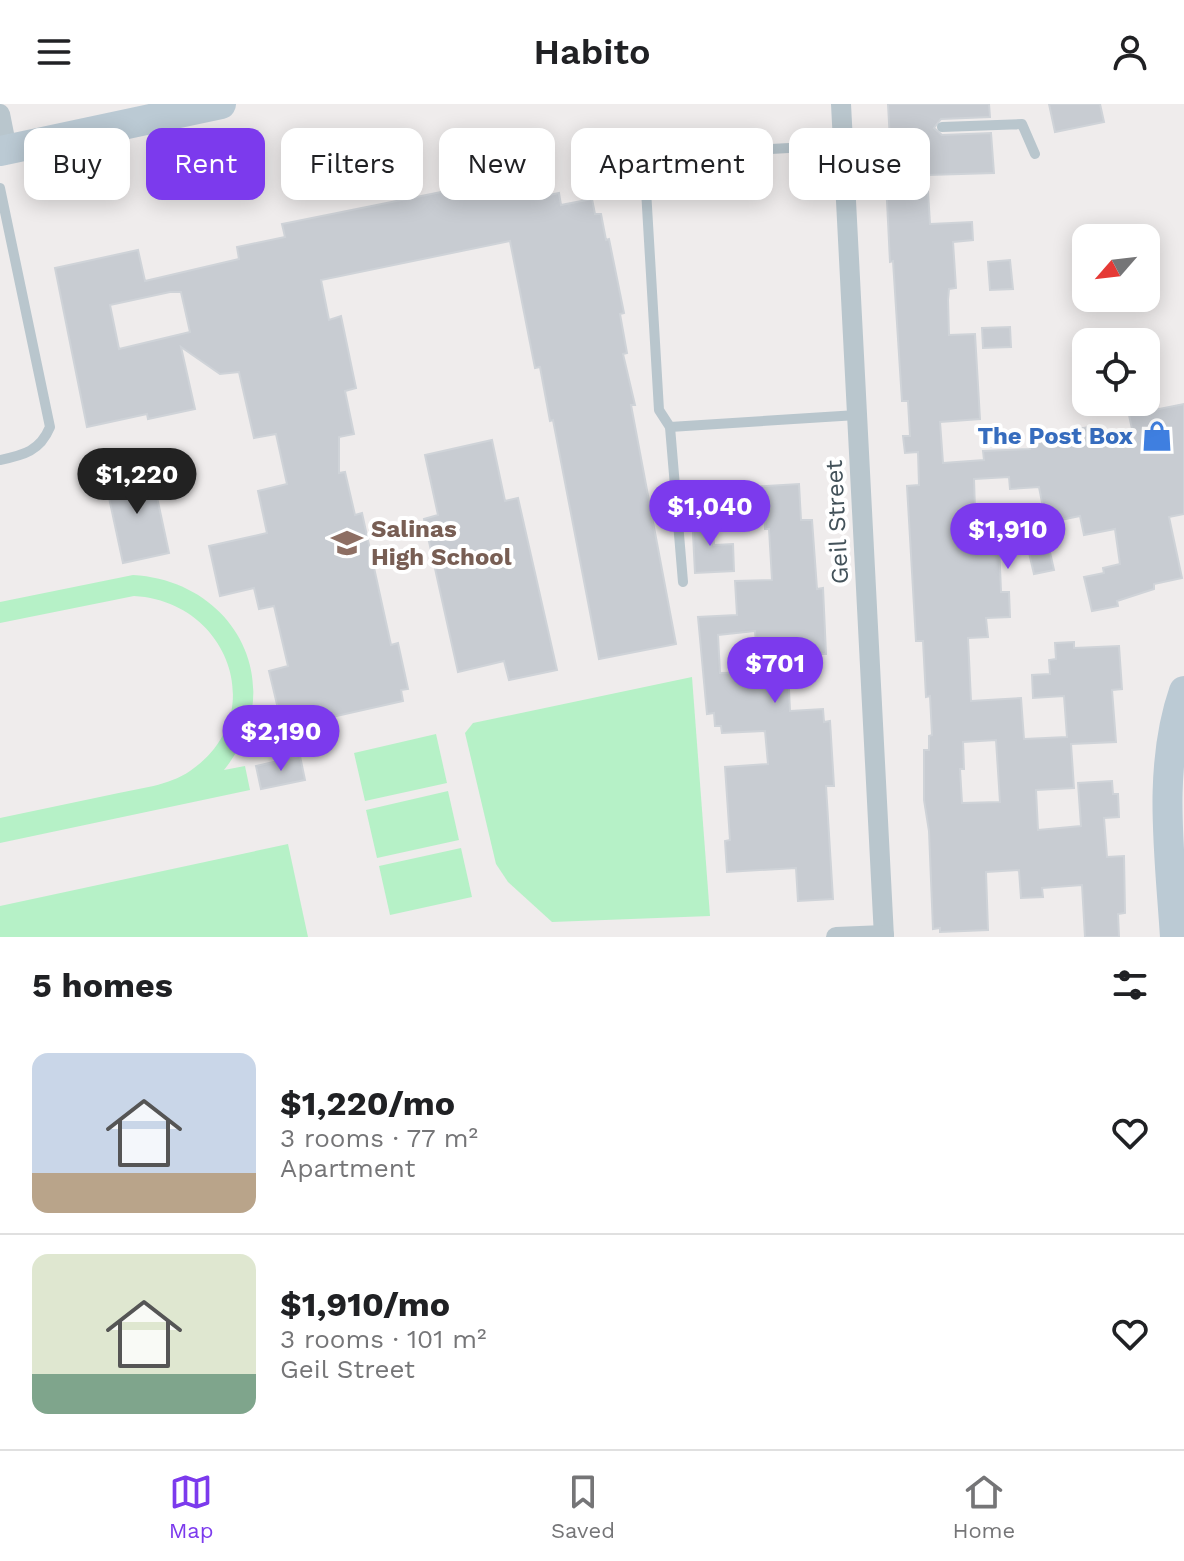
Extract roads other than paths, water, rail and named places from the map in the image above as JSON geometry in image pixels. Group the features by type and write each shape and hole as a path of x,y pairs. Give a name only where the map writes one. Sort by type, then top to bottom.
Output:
{"street":[{"path":"0,114 4,150 221,104"},
{"name":"Geil Street","path":"841,104 842,128"},
{"name":"Geil Street","path":"846,200 884,936"},
{"path":"1178,922 1169,765 1174,720 1184,691"},
{"path":"836,937 884,936"}],"lane":[{"path":"942,127 1022,124 1035,154"},
{"path":"683,582 670,427 659,410 644,156 789,149"},
{"path":"0,188 50,427 46,437 34,450 0,460"},
{"path":"670,427 857,415"}],"place":[{"name":"The Post Box","path":"1157,436"},
{"name":"Salinas High School","path":"347,543"}]}
